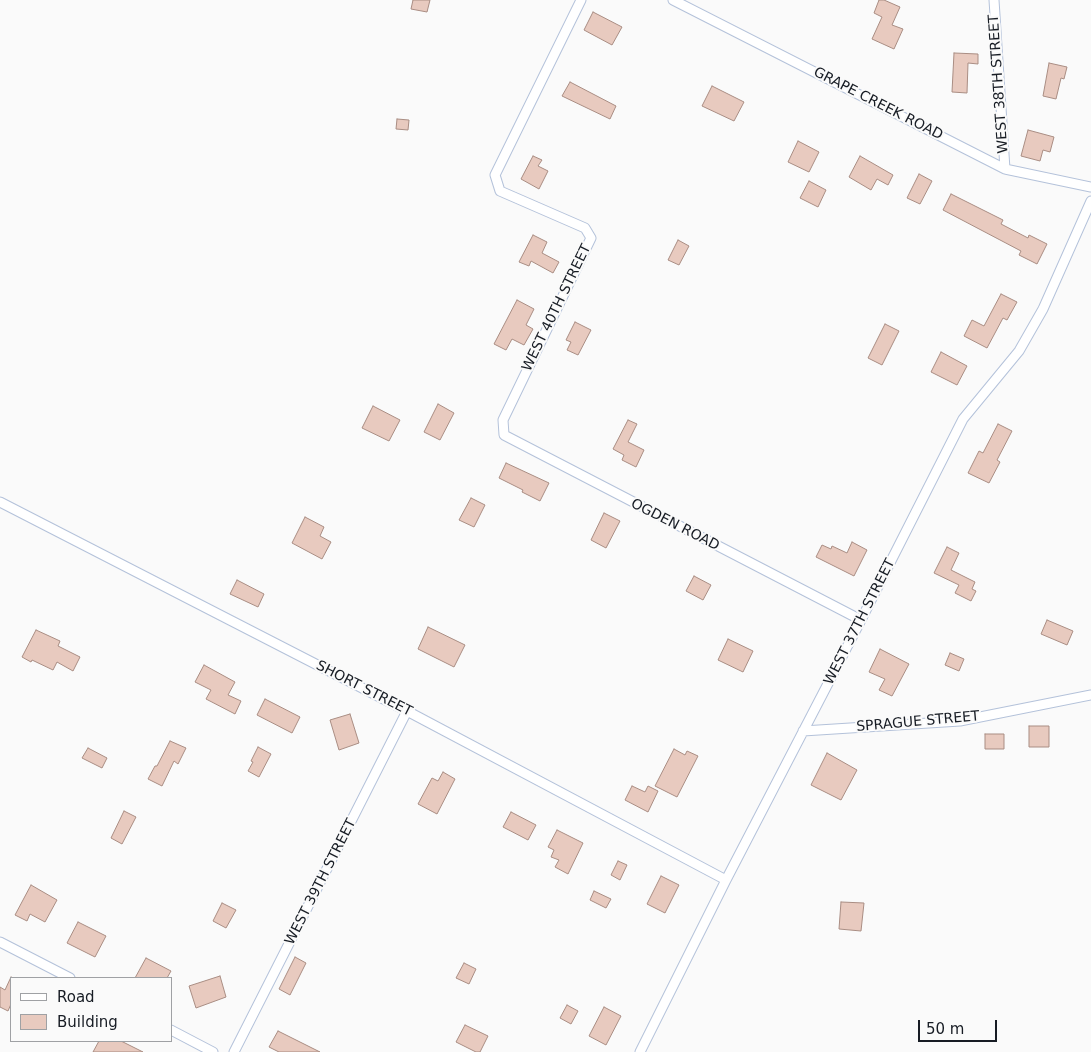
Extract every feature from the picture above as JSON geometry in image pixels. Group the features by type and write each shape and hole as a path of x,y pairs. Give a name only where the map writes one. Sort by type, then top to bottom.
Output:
{"street":[{"name":"WEST 40TH STREET","path":"502,420 591,238 584,228 500,191 495,175 580,0"},
{"name":"GRAPE CREEK ROAD","path":"674,0 1005,169 1091,187"},
{"name":"WEST 38TH STREET","path":"994,0 1005,169"},
{"name":"WEST 37TH STREET","path":"640,1052 726,880 963,419 1019,351 1043,309 1091,201"},
{"name":"OGDEN ROAD","path":"502,420 504,435 861,620"},
{"name":"SHORT STREET","path":"0,502 407,711 726,880"},
{"name":"SPRAGUE STREET","path":"803,731 960,720 1091,695"},
{"name":"WEST 39TH STREET","path":"234,1052 407,711"},
{"path":"0,942 68,977"},
{"path":"172,1031 213,1052"}],"building":[{"path":"413,0 430,0 427,12 411,9"},
{"path":"879,0 884,0 900,7 892,25 903,29 894,49 872,39 882,17 874,13"},
{"path":"593,12 622,27 612,45 584,30"},
{"path":"954,53 978,54 978,64 968,63 967,93 952,92"},
{"path":"1049,63 1067,67 1064,79 1061,78 1056,99 1043,96"},
{"path":"570,82 616,106 610,119 562,96"},
{"path":"712,86 744,102 734,121 702,106"},
{"path":"397,119 409,120 408,130 396,129"},
{"path":"1028,130 1054,137 1050,152 1043,150 1040,161 1021,156"},
{"path":"798,141 819,152 809,172 788,162"},
{"path":"533,156 542,160 538,166 548,171 539,189 521,179"},
{"path":"860,156 893,175 888,185 877,179 871,190 849,177"},
{"path":"919,174 932,181 920,204 907,198"},
{"path":"809,181 826,190 818,207 800,198"},
{"path":"951,194 1003,220 1001,224 1028,238 1029,235 1047,244 1037,264 1019,255 1021,251 943,210"},
{"path":"533,235 547,242 542,253 559,262 553,273 531,261 529,266 519,262"},
{"path":"678,240 689,246 679,265 668,260"},
{"path":"1001,294 1017,302 1007,320 1003,318 987,348 964,336 972,320 984,326"},
{"path":"517,300 534,309 526,325 533,329 524,345 512,339 506,350 494,344"},
{"path":"575,322 591,330 578,355 567,350 571,342 566,340"},
{"path":"885,324 899,331 882,365 868,358"},
{"path":"941,352 967,366 957,385 931,372"},
{"path":"438,404 454,413 440,440 424,432"},
{"path":"373,406 400,420 389,441 362,428"},
{"path":"628,420 637,424 628,442 644,450 636,467 622,460 624,455 613,449"},
{"path":"998,424 1012,431 997,460 1000,462 989,483 968,473 979,451 983,453"},
{"path":"506,463 549,483 540,501 499,478"},
{"path":"471,498 485,505 474,527 459,520"},
{"path":"604,513 620,521 606,548 591,540"},
{"path":"305,517 324,527 320,536 331,542 322,559 292,543"},
{"path":"852,542 867,550 854,576 816,557 822,545 831,549 832,546 847,553"},
{"path":"947,547 959,553 951,570 975,582 972,589 976,591 971,601 955,593 959,585 934,573"},
{"path":"694,576 711,585 703,600 686,591"},
{"path":"237,580 264,594 258,607 230,594"},
{"path":"1047,620 1073,631 1067,645 1041,634"},
{"path":"428,627 465,645 454,667 418,649"},
{"path":"36,630 60,641 58,646 80,657 73,671 57,662 53,670 22,657"},
{"path":"728,639 753,651 743,672 718,660"},
{"path":"880,649 909,664 892,696 879,690 885,679 869,672"},
{"path":"950,653 964,659 959,671 945,665"},
{"path":"204,665 235,682 228,695 241,701 235,714 206,699 211,690 195,682"},
{"path":"265,699 300,717 292,733 257,715"},
{"path":"350,714 359,743 339,750 330,720"},
{"path":"1029,726 1049,726 1049,747 1029,747"},
{"path":"985,734 1004,734 1004,749 985,749"},
{"path":"170,741 186,748 178,764 174,761 162,786 148,779"},
{"path":"258,747 271,754 259,777 248,771"},
{"path":"88,748 107,758 102,768 82,758"},
{"path":"674,749 685,755 687,751 698,756 677,797 655,786"},
{"path":"827,753 857,770 841,800 811,785"},
{"path":"443,772 455,779 437,814 418,804 432,778 438,781"},
{"path":"632,786 645,792 648,786 658,791 648,812 625,800"},
{"path":"124,811 136,817 122,844 111,838"},
{"path":"511,812 536,825 528,840 503,827"},
{"path":"557,830 583,843 568,874 555,867 559,860 551,857 554,850 548,847"},
{"path":"618,861 627,865 620,880 611,875"},
{"path":"661,876 679,885 665,913 647,904"},
{"path":"31,885 57,900 45,922 30,914 27,921 15,915"},
{"path":"594,891 611,899 606,908 590,900"},
{"path":"841,902 864,903 861,931 839,929"},
{"path":"222,903 236,910 226,928 213,921"},
{"path":"78,922 106,936 95,957 67,943"},
{"path":"295,957 306,963 290,995 279,989"},
{"path":"146,958 171,971 168,977 136,977"},
{"path":"464,963 476,969 469,984 456,978"},
{"path":"220,976 226,997 196,1008 189,986"},
{"path":"10,979 10,1006 8,1011 0,1007 0,987 5,990"},
{"path":"567,1005 578,1011 571,1024 560,1018"},
{"path":"604,1007 621,1016 606,1045 589,1036"},
{"path":"465,1025 488,1036 480,1052 476,1052 456,1042"},
{"path":"278,1031 320,1052 279,1052 269,1047"},
{"path":"98,1042 123,1042 143,1052 93,1052"}]}
